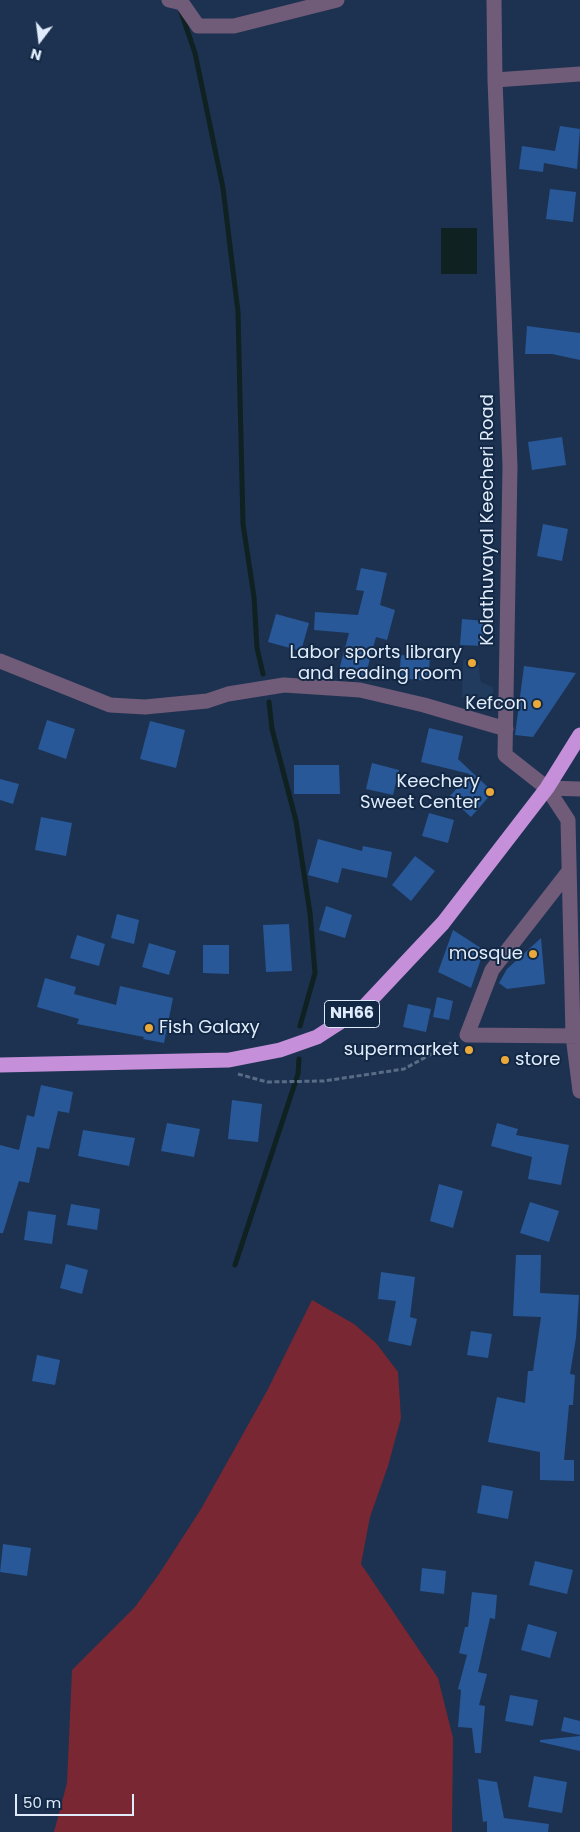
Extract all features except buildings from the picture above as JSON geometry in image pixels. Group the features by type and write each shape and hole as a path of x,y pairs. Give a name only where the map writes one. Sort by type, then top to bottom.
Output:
{"highway":[{"name":"NH66","path":"0,1065 229,1060 280,1050 317,1037 365,1006 443,922 547,788 580,735"}],"street":[{"path":"170,0 182,3 198,26 234,26 337,0"},
{"name":"Kolathuvayal Keecheri Road","path":"494,0 495,80 510,466 505,755 547,788 568,820 576,1036 580,1091"},
{"path":"495,80 580,74"},
{"path":"0,661 110,705 145,707 207,701 228,694 284,685 360,690 424,705 506,729"},
{"path":"547,788 580,788"},
{"path":"569,871 492,970 467,1035 576,1036"}],"path":[{"path":"284,1082 324,1081 404,1069 467,1035"}],"shaded area":[{"path":"441,228 477,228 477,274 441,274"},
{"path":"477,658 481,682 493,687 494,703 462,697 463,660"},
{"path":"312,1300 354,1324 376,1343 398,1372 401,1418 388,1466 370,1517 361,1564 438,1678 453,1738 452,1832 54,1832 67,1783 72,1670 135,1607 159,1574 201,1509 267,1391"}],"waterway":[{"path":"181,12 195,53 223,188 238,312 243,524 254,597 257,648 263,674"},
{"path":"269,702 272,729 296,821 310,913 315,973 300,1026"},
{"path":"235,1265 298,1074 299,1059"}],"place":[{"name":"Labor sports library and reading room","path":"472,663"},
{"name":"Kefcon","path":"537,704"},
{"name":"Keechery Sweet Center","path":"490,792"},
{"name":"mosque","path":"533,954"},
{"name":"Fish Galaxy","path":"149,1028"},
{"name":"supermarket","path":"469,1050"},
{"name":"store","path":"505,1060"}]}
